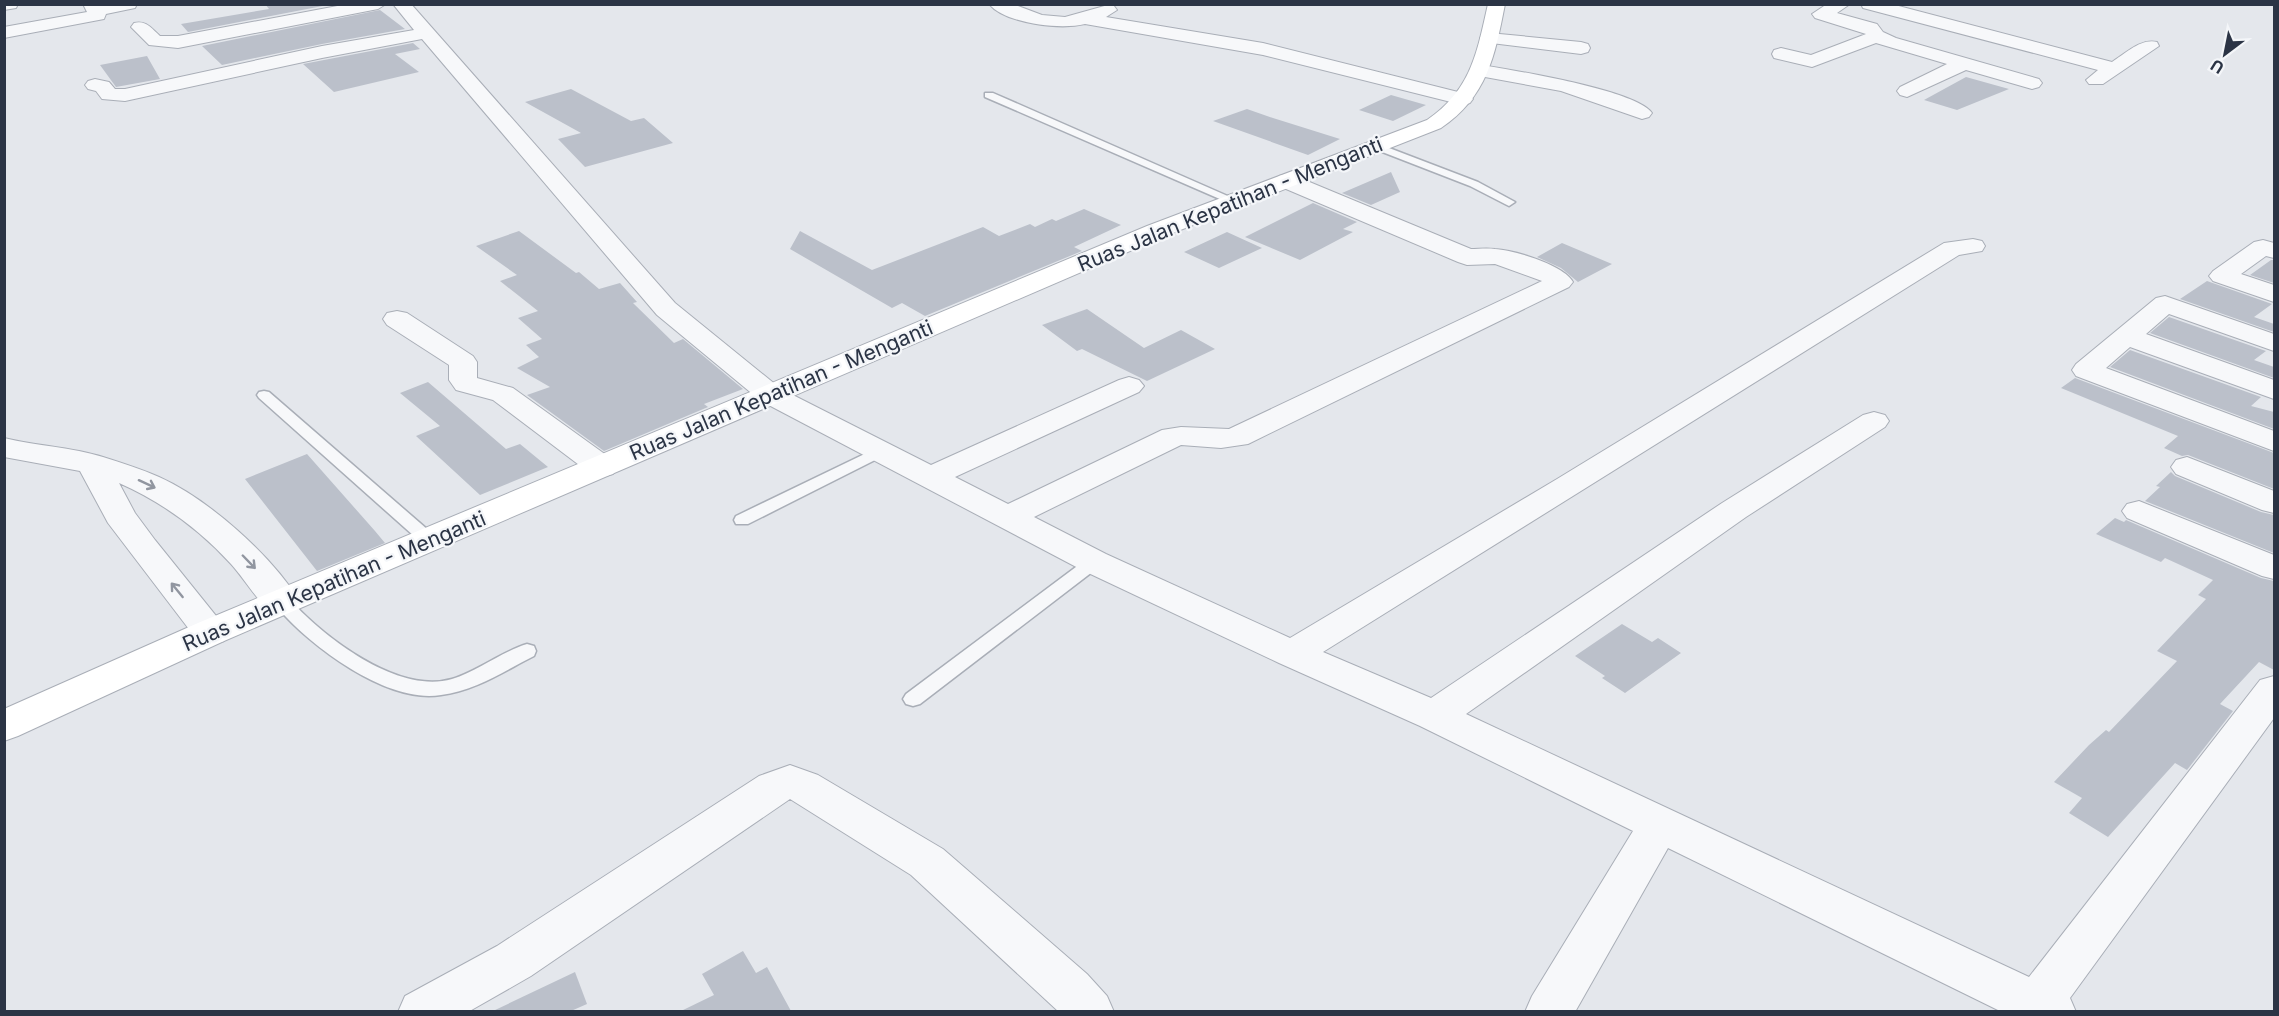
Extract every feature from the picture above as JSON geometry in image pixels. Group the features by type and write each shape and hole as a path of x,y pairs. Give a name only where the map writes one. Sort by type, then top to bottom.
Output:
{"main road":[{"name":"Ruas Jalan Kepatihan - Menganti","path":"4,726 211,632 1145,236 1447,117 1457,110 1481,71 1497,4"}],"street":[{"path":"4,5 10,4"},
{"path":"4,33 93,17 98,15 94,8 129,4"},
{"path":"140,27 155,41 178,42 378,4"},
{"path":"401,4 666,309 771,395 1094,562 1292,654 1434,716 2044,1008 2274,690"},
{"path":"997,4 1045,21 1058,23 1088,19 1121,4"},
{"path":"1842,4 1821,14 1870,28 1876,36 2032,83"},
{"path":"1869,4 2113,68"},
{"path":"1088,19 1263,49 1463,99"},
{"path":"1160,32 1192,19"},
{"path":"94,85 102,86 109,95 125,95 322,52 426,33"},
{"path":"1781,54 1812,61 1876,36"},
{"path":"1489,38 1581,48"},
{"path":"2090,84 2150,46"},
{"path":"1907,91 1965,63"},
{"path":"1481,71 1566,85 1623,104 1642,113"},
{"path":"1005,518 1173,437 1194,435 1225,441 1237,437 1560,282 1558,278 1504,257 1490,255 1479,258 1467,257 1287,181"},
{"path":"1292,654 1558,493 1953,248 1973,246"},
{"path":"2269,249 2222,276 2274,294"},
{"path":"2274,343 2164,304 2086,370 2274,442"},
{"path":"397,319 463,362 463,380 466,384 503,394 602,467"},
{"path":"2126,336 2274,390"},
{"path":"928,478 1129,386"},
{"path":"1434,716 1734,510 1874,421"},
{"path":"4,447 92,464 132,477 169,494 212,524 255,567 283,603"},
{"path":"92,464 126,524 211,632"},
{"path":"2187,467 2274,503"},
{"path":"2139,511 2274,568"},
{"path":"422,1011 514,961 774,788 790,781 803,786 927,862 1070,989 1090,1011"},
{"path":"1549,1011 1659,825"}],"lane":[{"path":"989,95 1233,201"},
{"path":"1376,146 1473,184 1509,202"},
{"path":"264,395 429,540"},
{"path":"742,520 879,452"},
{"path":"913,699 1094,562"},
{"path":"283,603 306,628 333,650 394,681 420,689 439,689 461,683 527,651"}],"building":[{"path":"265,4 333,4 188,32 181,24 269,9"},
{"path":"380,10 405,29 222,65 202,46"},
{"path":"413,43 420,49 395,54 419,72 334,92 303,64"},
{"path":"147,56 160,79 116,87 100,65"},
{"path":"1966,77 2009,89 1957,110 1924,100"},
{"path":"571,89 631,121 644,118 673,143 585,167 558,139 581,133 525,102"},
{"path":"1391,95 1426,105 1393,121 1359,110"},
{"path":"1247,109 1340,139 1308,155 1213,121"},
{"path":"1391,172 1400,192 1371,205 1342,193"},
{"path":"1313,203 1357,222 1343,229 1353,232 1300,260 1245,237"},
{"path":"1084,209 1121,225 1074,247 1082,251 925,316 902,303 892,308 790,249 800,231 872,270 983,227 999,236 1030,224 1035,227 1052,219 1056,221"},
{"path":"519,231 576,273 579,272 599,289 620,283 637,302 633,303 674,343 683,339 743,389 704,404 708,407 604,451 527,395 550,387 517,368 539,357 526,345 542,339 518,318 538,311 500,281 517,275 476,246"},
{"path":"1227,232 1262,248 1219,268 1184,252"},
{"path":"1562,243 1612,264 1578,282 1561,268 1537,257"},
{"path":"2274,260 2274,283 2250,275"},
{"path":"2207,281 2272,304 2254,317 2274,324 2274,332 2180,299"},
{"path":"1087,309 1144,348 1181,330 1215,349 1147,381 1082,349 1077,351 1042,325"},
{"path":"2169,317 2266,351 2254,360 2274,367 2274,378 2150,333"},
{"path":"2130,350 2261,397 2251,406 2274,412 2274,429 2110,367"},
{"path":"2075,378 2274,453 2274,489 2188,455 2182,456 2164,448 2178,436 2061,388"},
{"path":"428,382 506,449 520,444 548,467 480,495 416,436 440,426 400,393"},
{"path":"307,454 385,543 317,571 245,479"},
{"path":"2171,472 2175,476 2261,512 2274,515 2274,553 2145,501 2160,487 2156,486"},
{"path":"2115,518 2124,522 2126,520 2261,578 2274,581 2274,670 2259,662 2220,704 2233,711 2187,770 2175,763 2108,837 2069,813 2082,798 2054,782 2089,745 2106,730 2109,732 2177,661 2157,651 2206,599 2198,595 2213,580 2165,558 2161,562 2096,534"},
{"path":"1622,624 1652,642 1658,638 1681,653 1625,693 1575,656"},
{"path":"743,951 756,973 767,967 791,1011 681,1011 714,995 702,974"},
{"path":"575,972 587,1004 571,1011 493,1011"}]}
